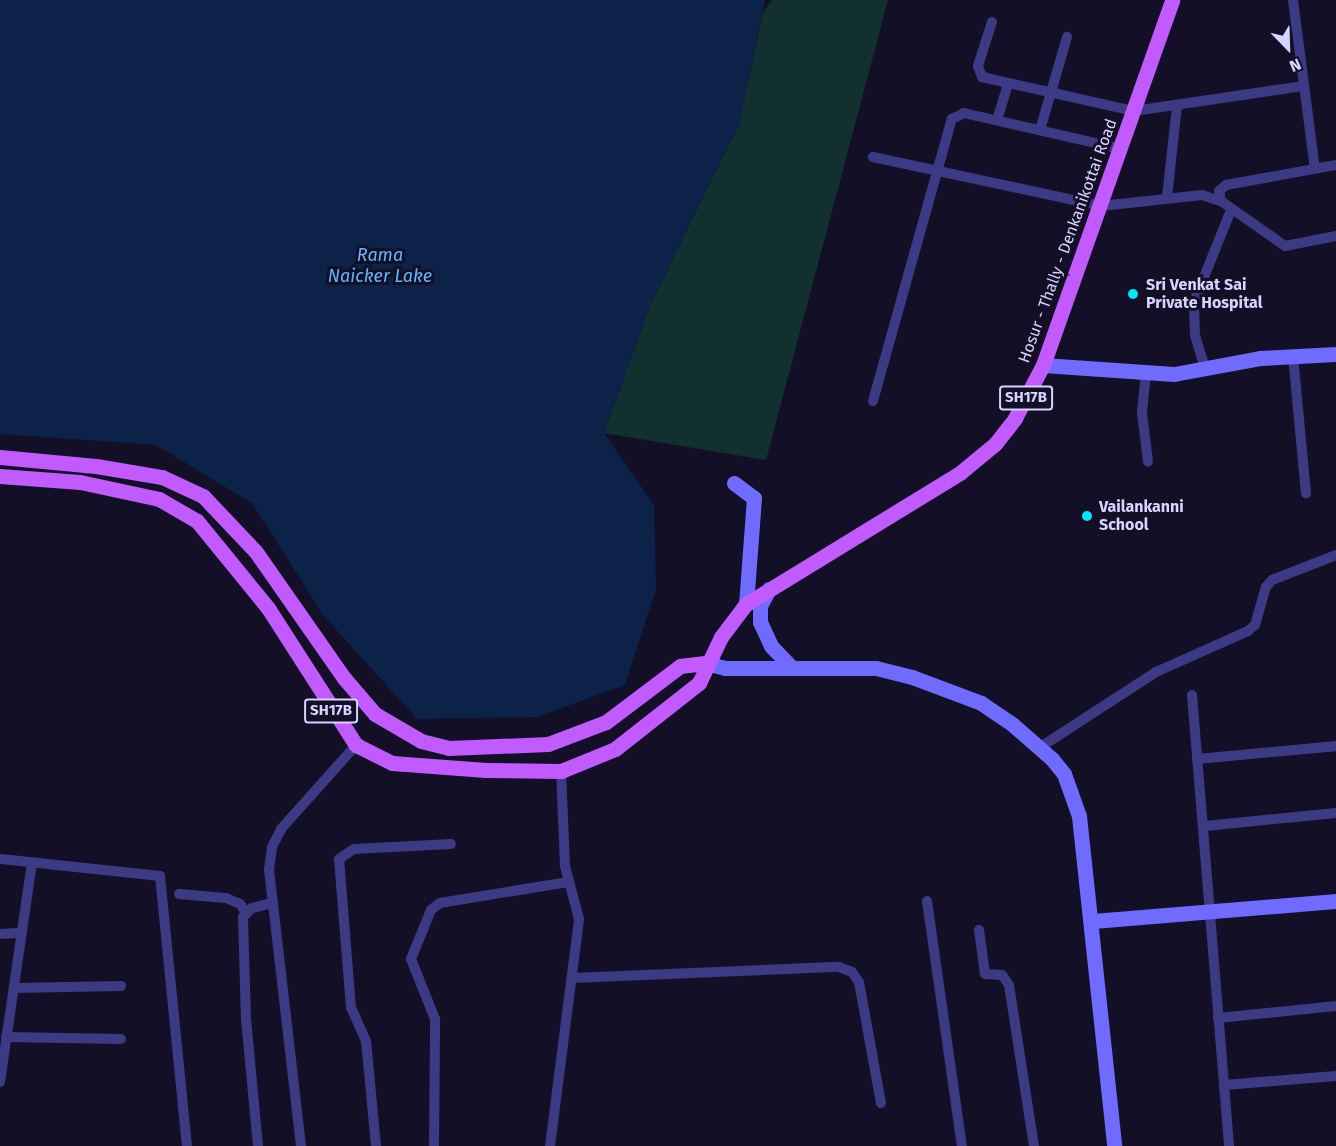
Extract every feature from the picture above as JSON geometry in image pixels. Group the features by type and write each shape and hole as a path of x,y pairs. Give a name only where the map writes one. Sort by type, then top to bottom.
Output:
{"main road":[{"name":"Hosur - Thally - Denkanikottai Road","path":"356,745 392,763 486,770 561,771 615,749 655,721 699,683 705,663 746,604 961,472 995,444 1015,418 1043,365 1172,0"},
{"name":"SH17B","path":"0,457 96,466 162,477 203,496 256,552 344,678 375,714 421,741 469,748 548,744 606,722 680,666 705,663"},
{"name":"SH17B","path":"0,476 80,482 159,499 197,521 268,608 356,745"}],"street":[{"path":"1293,0 1315,169"},
{"path":"992,22 979,72 986,79 1134,111 1304,86"},
{"path":"1040,130 1048,93 1067,38"},
{"path":"997,120 1008,84"},
{"path":"1167,196 1177,106"},
{"path":"873,401 935,171 952,119 958,114 997,120 1121,149"},
{"path":"873,157 1101,206 1167,196 1202,195 1221,201 1285,246 1336,236"},
{"path":"1221,201 1219,192 1226,185 1336,165"},
{"path":"1205,368 1195,334 1194,302 1231,210"},
{"path":"1043,365 1174,374 1260,358 1336,354"},
{"path":"1293,356 1306,493"},
{"path":"1146,372 1142,422 1148,462"},
{"path":"734,483 754,498 746,604"},
{"path":"1039,748 1156,672 1248,631 1255,625 1266,587 1272,580 1336,555"},
{"path":"769,589 760,606 760,622 771,646 790,666"},
{"path":"705,663 746,669 790,666 876,669 912,677 981,703 1012,724 1064,774 1073,794 1093,921 1113,1146"},
{"path":"1192,695 1205,826 1209,911 1229,1146"},
{"path":"301,1146 272,903 269,869 272,847 281,829 356,745"},
{"path":"1197,759 1336,746"},
{"path":"550,1146 579,919 565,866 561,771"},
{"path":"1205,826 1336,813"},
{"path":"376,1146 366,1041 351,1008 339,859 354,849 451,844"},
{"path":"1,859 160,876 187,1146"},
{"path":"0,1082 32,862"},
{"path":"434,1146 435,1019 411,959 431,909 440,903 568,882"},
{"path":"179,894 226,898 240,904 246,912 246,1020 258,1146"},
{"path":"927,901 962,1146"},
{"path":"1093,921 1336,901"},
{"path":"246,912 272,903"},
{"path":"979,930 985,974 1002,975 1009,985 1034,1146"},
{"path":"0,934 22,933"},
{"path":"573,978 839,967 852,972 859,982 881,1103"},
{"path":"14,988 121,986"},
{"path":"1218,1018 1336,1006"},
{"path":"6,1037 121,1039"},
{"path":"1224,1085 1336,1076"}],"green space":[{"path":"772,0 888,0 766,460 604,433 651,303 739,124 763,12"}],"water":[{"name":"Rama Naicker Lake","path":"0,0 765,0 739,124 651,303 604,433 654,505 656,589 625,685 537,717 417,719 323,615 252,503 156,445 0,434"}],"place":[{"name":"Sri Venkat Sai Private Hospital","path":"1133,294"},
{"name":"Vailankanni School","path":"1087,516"}]}
